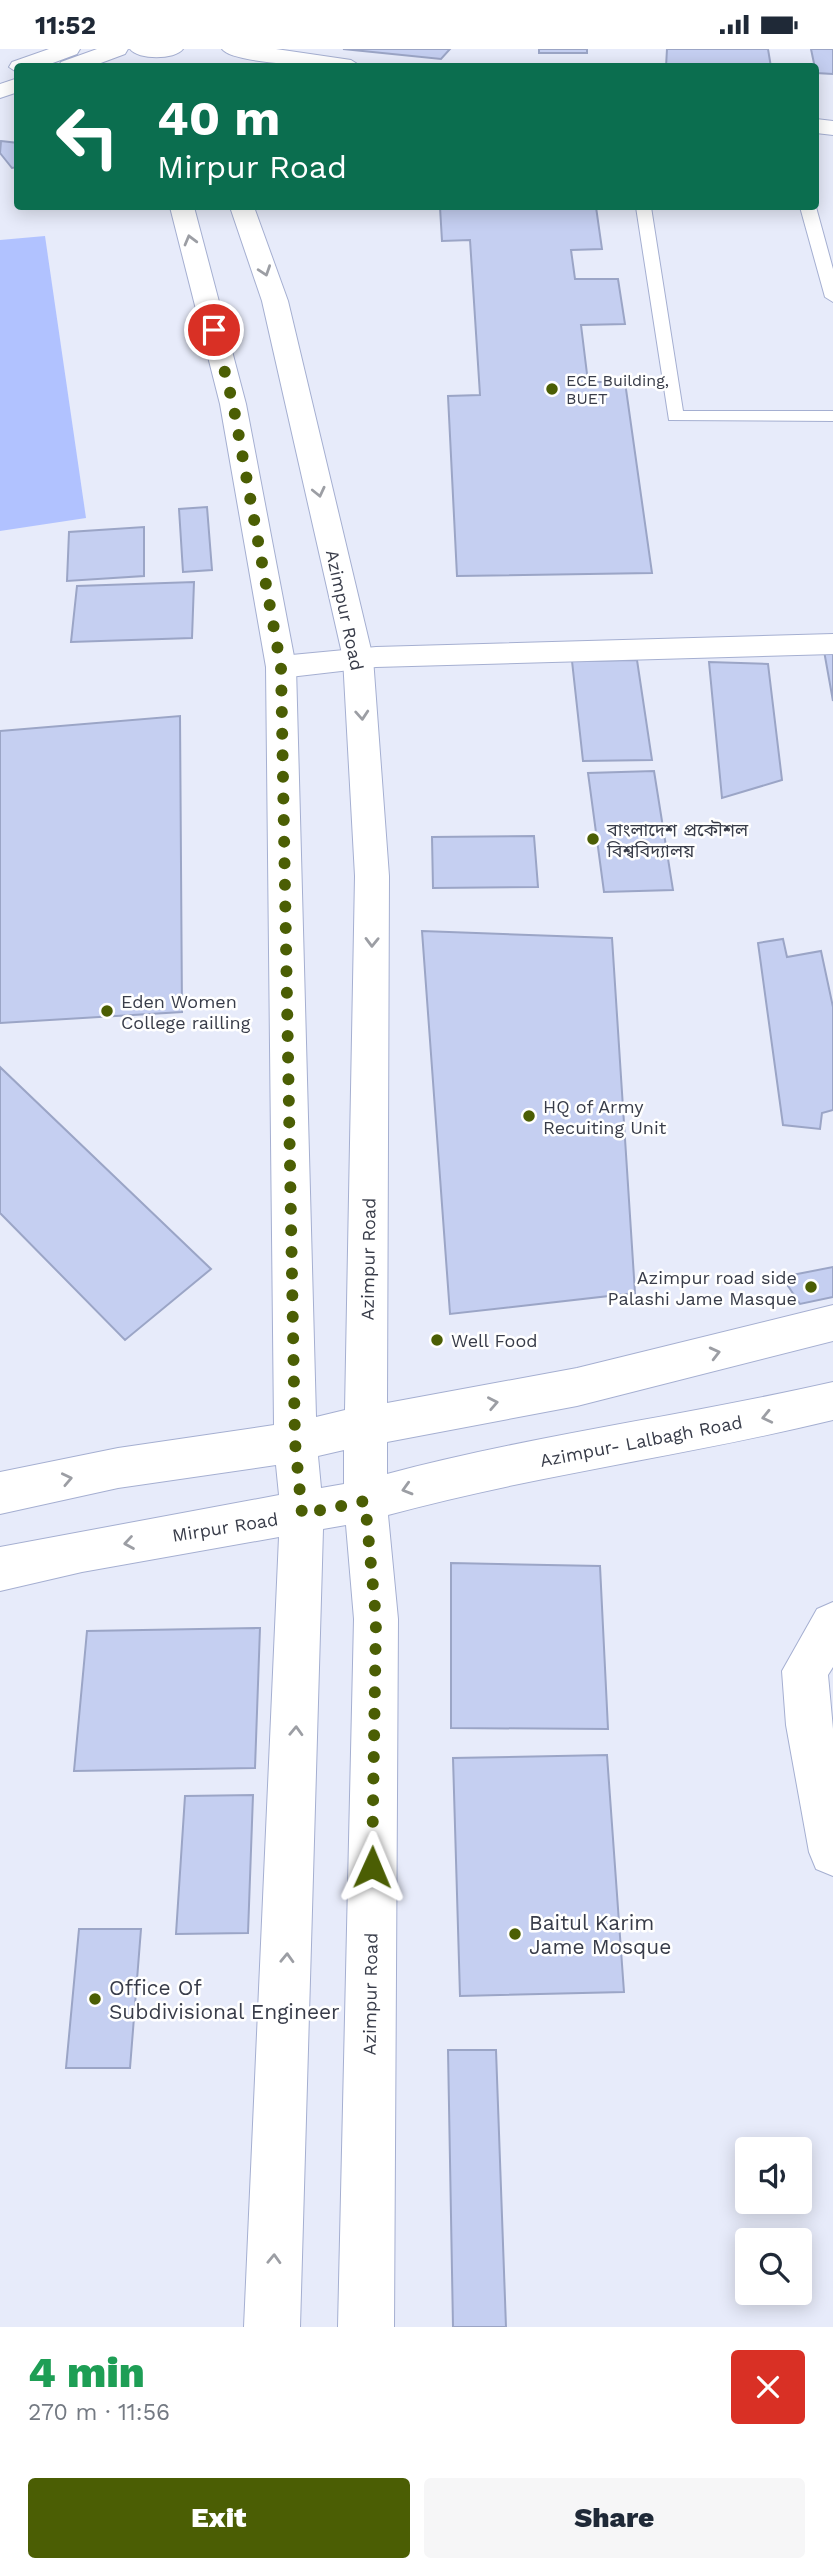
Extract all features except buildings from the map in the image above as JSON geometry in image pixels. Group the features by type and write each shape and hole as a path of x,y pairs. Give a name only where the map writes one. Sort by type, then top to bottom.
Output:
{"main road":[{"path":"30,63 69,49"},
{"path":"80,63 117,49"},
{"path":"140,49 183,52"},
{"path":"233,49 325,63"},
{"path":"183,210 233,404 281,667 295,1442 302,1514 272,2327"},
{"name":"Azimpur Road","path":"243,210 275,302 358,658 372,876 365,1501 376,1619 366,2327"},
{"path":"281,667 358,658 833,644"},
{"path":"0,1493 118,1468 295,1442 366,1425 426,1417 577,1387 833,1323"},
{"name":"Azimpur- Lalbagh Road","path":"449,1478 761,1418 833,1401"},
{"name":"Mirpur Road","path":"0,1569 82,1551 302,1514 365,1501 449,1478"},
{"path":"833,1625 805,1671 809,1725 833,1852"}],"lane":[{"path":"643,210 675,416 833,416"},
{"path":"809,210 833,297"}],"shaded area":[{"path":"45,236 86,518 0,531 0,240"}],"place":[{"name":"ECE Building, BUET","path":"552,389"},
{"name":"বাংলাদেশ প্রকৌশল বিশ্ববিদ্যালয়","path":"593,839"},
{"name":"Eden Women College railling","path":"107,1011"},
{"name":"HQ of Army Recuiting Unit","path":"529,1116"},
{"name":"Azimpur road side Palashi Jame Masque","path":"811,1287"},
{"name":"Well Food","path":"437,1340"},
{"name":"Baitul Karim Jame Mosque","path":"515,1934"},
{"name":"Office Of Subdivisional Engineer","path":"95,1999"}],"route":[{"path":"214,330 233,404 281,667 295,1442 302,1514 365,1501 376,1619 372,1867"}]}
